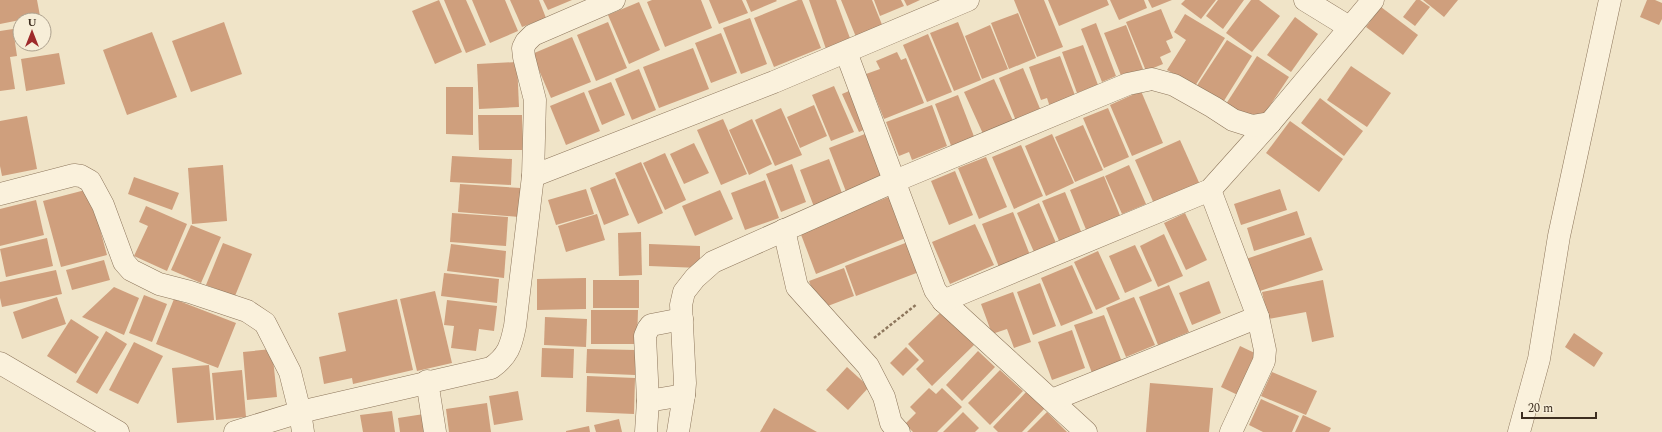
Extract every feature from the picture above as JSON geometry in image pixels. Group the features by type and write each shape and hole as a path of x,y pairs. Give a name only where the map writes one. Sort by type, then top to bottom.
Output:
{"street":[{"path":"235,432 302,422 427,381 491,368 507,354 516,326 533,176 535,100 523,48 533,35 614,0"},
{"path":"533,176 774,82 968,0"},
{"path":"1305,0 1349,27"},
{"path":"939,296 1210,190 1270,123 1372,0"},
{"path":"1519,432 1539,359 1559,236 1610,0"},
{"path":"846,52 939,296 1086,432"},
{"path":"678,432 684,395 681,305 684,292 713,262 895,181 1128,84 1152,79 1174,85 1233,120 1252,126 1270,123"},
{"path":"0,194 74,175 81,176 90,181 104,205 124,262 131,270 159,284 190,292 247,311 265,323 290,372 302,422"},
{"path":"1210,190 1258,317 1265,350 1264,361 1231,432"},
{"path":"784,230 798,287 872,372 884,397 891,423 899,432"},
{"path":"1052,400 1258,317"},
{"path":"646,432 648,401 645,336 651,325 682,319"},
{"path":"0,363 118,432"},
{"path":"427,381 435,432"},
{"path":"648,401 684,395"}],"path":[{"path":"856,352 939,296"}],"building":[{"path":"0,0 37,0 39,12 12,12 12,22 0,24"},
{"path":"439,0 462,52 435,64 412,11"},
{"path":"444,0 466,0 486,45 466,53"},
{"path":"472,0 505,0 518,31 490,43"},
{"path":"510,0 539,0 546,18 522,27"},
{"path":"543,0 572,0 548,10"},
{"path":"652,0 701,0 712,28 665,47 647,2"},
{"path":"709,0 742,0 748,13 719,24"},
{"path":"746,0 776,0 777,1 751,12"},
{"path":"798,0 802,0 821,48 774,67 754,18"},
{"path":"809,0 836,0 851,41 826,49"},
{"path":"841,0 872,0 883,27 856,37"},
{"path":"874,0 901,0 904,6 880,16"},
{"path":"904,0 920,0 907,6"},
{"path":"1014,0 1044,0 1063,47 1037,57"},
{"path":"1048,0 1107,0 1109,5 1059,26"},
{"path":"1110,0 1144,0 1147,8 1119,20"},
{"path":"1148,0 1172,0 1152,8"},
{"path":"1185,0 1216,0 1201,19 1181,4"},
{"path":"1218,0 1244,0 1223,29 1206,16"},
{"path":"1251,0 1259,0 1280,16 1252,52 1226,33"},
{"path":"1416,0 1420,0 1430,7 1415,26 1403,17"},
{"path":"1423,0 1458,0 1444,17"},
{"path":"1647,0 1655,0 1662,3 1662,19 1659,25 1640,17"},
{"path":"639,2 660,50 629,64 608,15"},
{"path":"1381,7 1418,35 1403,55 1366,27"},
{"path":"1161,9 1173,38 1166,41 1171,52 1160,57 1163,64 1146,71 1126,22"},
{"path":"1018,13 1036,58 1009,69 991,23"},
{"path":"1185,14 1225,38 1195,86 1167,70 1186,40 1174,32"},
{"path":"1295,17 1318,34 1291,72 1267,55"},
{"path":"750,18 767,64 741,74 723,28"},
{"path":"224,22 242,74 191,92 172,41"},
{"path":"608,22 627,68 596,81 577,35"},
{"path":"958,22 981,80 954,91 930,33"},
{"path":"1096,23 1116,76 1102,82 1081,29"},
{"path":"990,25 1008,69 982,79 965,36"},
{"path":"1126,25 1143,69 1122,78 1104,33"},
{"path":"12,29 12,52 16,52 17,56 10,57 15,89 0,91 0,31"},
{"path":"152,32 177,97 127,115 103,50"},
{"path":"721,33 737,73 711,83 695,43"},
{"path":"928,34 952,92 927,102 903,45"},
{"path":"572,37 591,82 551,98 532,54"},
{"path":"1227,40 1252,56 1222,104 1196,87"},
{"path":"1083,45 1098,85 1077,93 1062,52"},
{"path":"693,48 709,89 659,108 643,67"},
{"path":"897,52 901,60 906,58 924,103 884,119 866,74 880,69 876,61"},
{"path":"59,53 65,84 26,91 21,59"},
{"path":"1060,56 1076,98 1050,107 1047,98 1041,100 1029,67"},
{"path":"1257,56 1289,77 1257,125 1226,104"},
{"path":"517,62 519,107 479,109 477,64"},
{"path":"1351,66 1391,93 1367,127 1327,100"},
{"path":"1023,68 1041,111 1016,121 999,78"},
{"path":"639,69 656,110 632,120 615,79"},
{"path":"994,79 1014,123 984,136 964,92"},
{"path":"611,82 625,115 602,125 588,91"},
{"path":"834,86 854,132 831,141 812,95"},
{"path":"446,87 473,87 473,135 446,134"},
{"path":"856,88 873,126 859,132 842,94"},
{"path":"1141,91 1163,143 1132,156 1110,105"},
{"path":"584,92 600,131 566,145 550,106"},
{"path":"958,95 975,139 952,148 935,104"},
{"path":"1320,98 1363,131 1344,156 1301,123"},
{"path":"814,105 827,136 800,148 787,117"},
{"path":"932,105 947,146 912,160 909,152 899,156 886,122"},
{"path":"781,108 802,155 775,166 755,120"},
{"path":"1108,108 1129,157 1104,168 1083,118"},
{"path":"478,115 522,115 523,150 479,150"},
{"path":"27,116 37,169 2,176 0,166 0,121"},
{"path":"723,119 747,174 721,185 697,130"},
{"path":"752,119 772,164 749,175 729,130"},
{"path":"1290,121 1343,159 1319,192 1266,153"},
{"path":"1083,125 1103,170 1075,182 1055,137"},
{"path":"870,132 888,178 847,194 829,148"},
{"path":"1052,134 1074,183 1046,196 1025,146"},
{"path":"1180,140 1201,187 1155,206 1135,160"},
{"path":"694,143 709,173 684,184 670,154"},
{"path":"1021,145 1043,196 1014,209 992,157"},
{"path":"665,153 686,200 665,210 643,163"},
{"path":"452,156 512,159 511,185 450,182"},
{"path":"986,157 1007,207 979,219 958,168"},
{"path":"829,159 845,201 816,212 800,170"},
{"path":"641,162 663,213 638,224 615,173"},
{"path":"792,164 806,202 781,212 766,174"},
{"path":"223,165 227,221 192,224 188,168"},
{"path":"1129,165 1146,204 1122,214 1105,176"},
{"path":"955,171 973,215 949,225 931,181"},
{"path":"1104,176 1121,218 1087,232 1070,190"},
{"path":"134,177 179,193 172,210 128,194"},
{"path":"615,178 629,215 604,225 590,188"},
{"path":"765,180 779,218 745,230 731,193"},
{"path":"460,184 521,188 519,217 458,212"},
{"path":"89,189 107,255 61,267 43,201"},
{"path":"586,189 594,214 556,225 548,200"},
{"path":"1280,189 1287,210 1241,225 1234,204"},
{"path":"720,190 733,219 695,236 682,206"},
{"path":"1065,192 1082,234 1060,243 1042,201"},
{"path":"891,196 908,237 816,274 800,232"},
{"path":"36,200 44,235 0,246 0,209"},
{"path":"1039,203 1056,243 1034,252 1017,213"},
{"path":"146,206 187,224 167,271 134,256 148,226 139,222"},
{"path":"1297,211 1305,235 1254,251 1247,228"},
{"path":"1013,212 1030,255 999,267 982,224"},
{"path":"452,213 508,217 506,246 450,242"},
{"path":"1185,213 1207,260 1186,270 1164,223"},
{"path":"597,214 605,240 566,252 558,226"},
{"path":"975,224 994,265 950,284 932,242"},
{"path":"191,225 221,237 201,283 171,270"},
{"path":"641,232 642,275 619,276 618,233"},
{"path":"1164,234 1183,276 1158,287 1140,246"},
{"path":"1311,237 1323,270 1254,293 1243,260"},
{"path":"47,238 53,266 6,277 0,249"},
{"path":"908,242 919,272 856,296 845,266"},
{"path":"223,243 252,254 235,296 206,285"},
{"path":"451,244 506,251 504,278 447,271"},
{"path":"649,244 700,246 700,268 649,266"},
{"path":"1135,245 1152,281 1125,293 1109,256"},
{"path":"1098,251 1120,299 1096,310 1074,262"},
{"path":"104,260 110,280 72,290 66,270"},
{"path":"1072,265 1093,313 1061,326 1041,278"},
{"path":"844,268 854,296 820,309 809,281"},
{"path":"56,270 62,294 2,307 0,298 0,282"},
{"path":"444,273 499,279 497,303 441,296"},
{"path":"586,278 586,309 537,310 537,279"},
{"path":"593,280 639,280 639,308 593,308"},
{"path":"1323,280 1334,337 1312,342 1306,312 1268,319 1262,292"},
{"path":"1209,281 1221,313 1192,325 1179,293"},
{"path":"1040,283 1056,326 1033,335 1017,292"},
{"path":"1169,285 1189,332 1158,345 1139,297"},
{"path":"114,287 139,298 124,335 82,317"},
{"path":"435,291 452,363 417,371 400,299"},
{"path":"1013,292 1031,342 1014,348 1007,329 992,334 981,304"},
{"path":"144,295 167,304 152,342 129,333"},
{"path":"57,297 66,324 22,339 13,312"},
{"path":"1134,297 1155,345 1126,357 1106,308"},
{"path":"174,299 236,323 218,368 156,344"},
{"path":"397,299 413,370 353,384 352,378 324,384 319,357 346,351 338,313"},
{"path":"447,300 497,306 494,331 479,329 476,351 451,348 454,326 444,325"},
{"path":"591,310 638,310 637,344 591,344"},
{"path":"941,312 974,345 932,386 916,369 924,361 908,344"},
{"path":"1104,315 1122,362 1092,373 1074,325"},
{"path":"545,317 587,319 586,347 544,345"},
{"path":"71,319 99,337 76,374 47,356"},
{"path":"1072,330 1085,368 1052,380 1038,342"},
{"path":"106,331 127,344 97,394 76,382"},
{"path":"1574,333 1603,353 1594,367 1565,347"},
{"path":"134,342 163,356 138,404 109,390"},
{"path":"1240,346 1261,356 1242,397 1221,387"},
{"path":"906,347 919,360 903,376 890,363"},
{"path":"542,348 574,349 573,378 541,377"},
{"path":"272,349 277,397 247,400 243,352"},
{"path":"587,349 636,350 635,375 586,373"},
{"path":"978,351 995,367 962,401 946,385"},
{"path":"209,365 214,420 177,423 172,368"},
{"path":"847,367 869,387 848,410 826,390"},
{"path":"242,370 246,417 216,420 212,373"},
{"path":"1000,370 1023,391 990,425 968,403"},
{"path":"1272,372 1317,391 1306,415 1261,396"},
{"path":"587,376 635,378 634,414 586,412"},
{"path":"1150,383 1213,388 1209,432 1146,432"},
{"path":"929,388 936,394 942,388 962,407 937,432 913,432 905,424 916,413 910,407"},
{"path":"518,391 523,420 494,425 489,396"},
{"path":"1027,391 1045,408 1022,432 998,432 993,427"},
{"path":"1261,399 1299,416 1292,432 1263,432 1249,425"},
{"path":"487,403 491,432 449,432 446,409"},
{"path":"774,408 817,432 760,432"},
{"path":"392,411 395,432 363,432 360,415"},
{"path":"963,412 979,428 975,432 943,432"},
{"path":"1047,412 1067,432 1027,432"},
{"path":"424,414 427,432 400,432 398,418"},
{"path":"1303,415 1331,428 1329,432 1295,432"},
{"path":"619,419 622,432 596,432 594,425"},
{"path":"589,426 590,432 566,432 566,431"}]}
